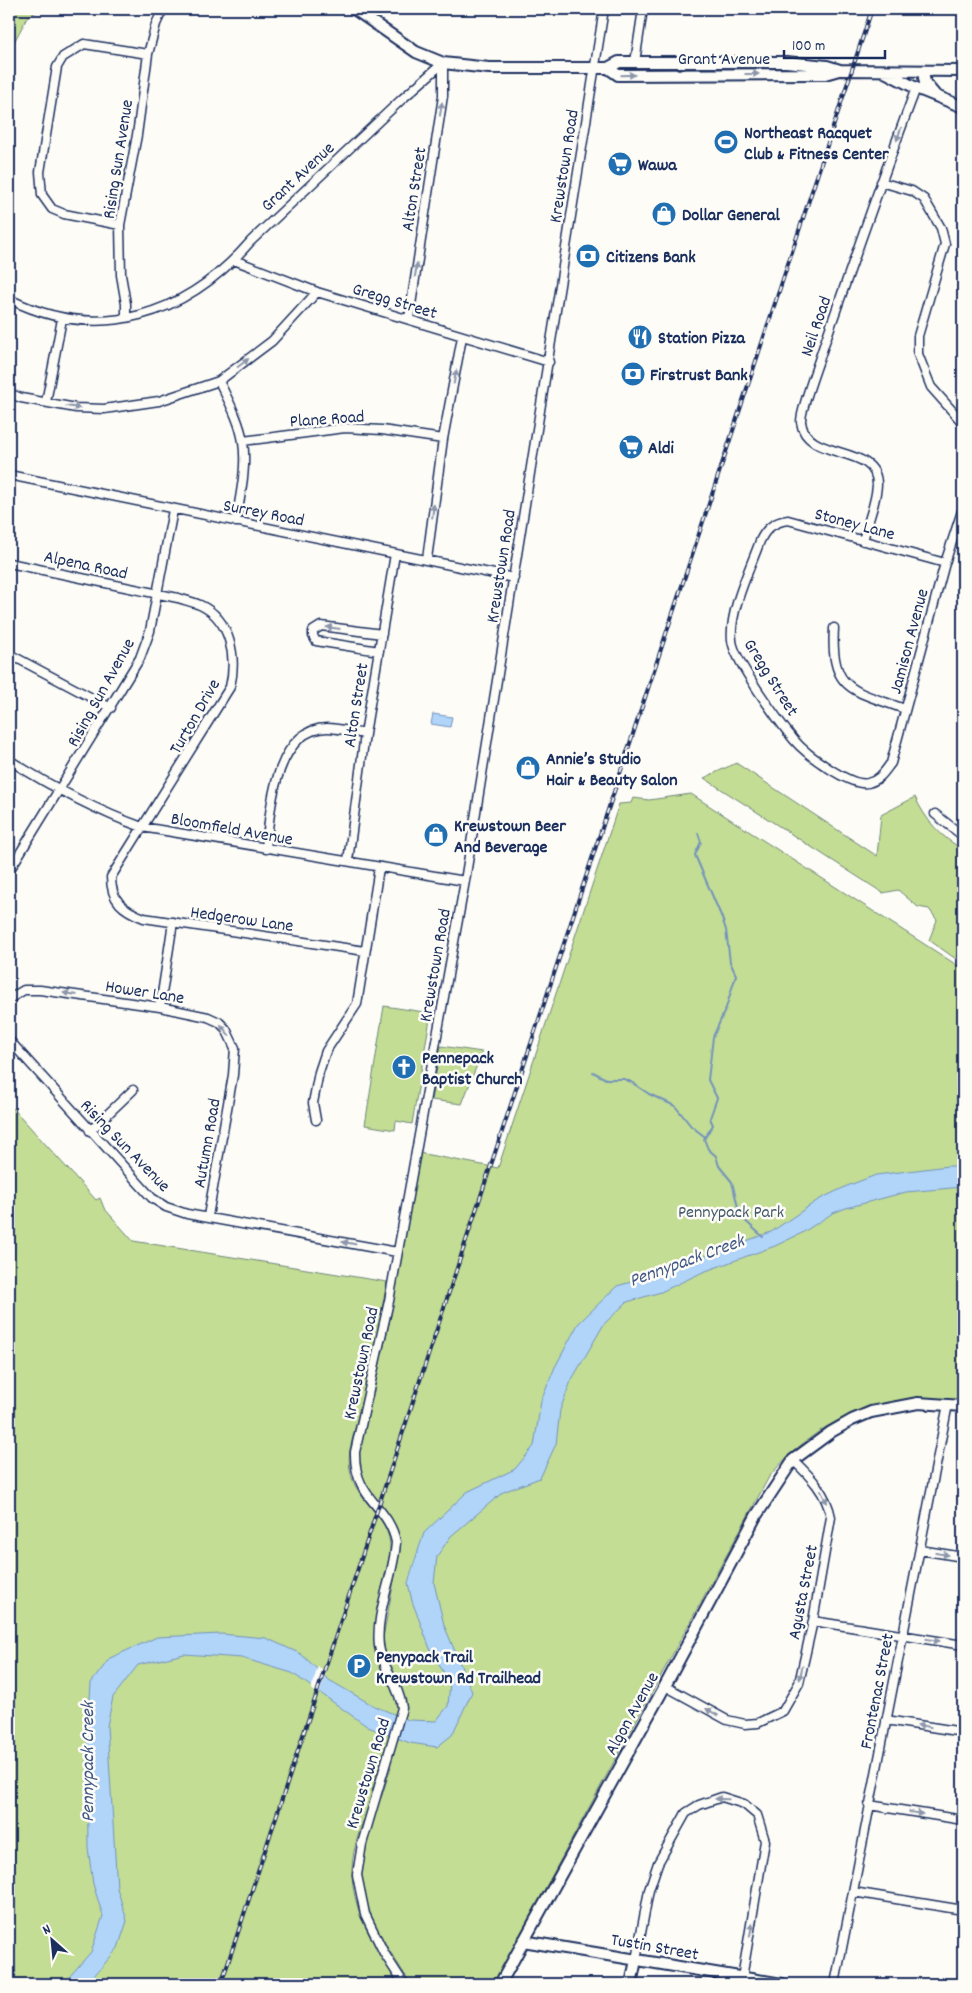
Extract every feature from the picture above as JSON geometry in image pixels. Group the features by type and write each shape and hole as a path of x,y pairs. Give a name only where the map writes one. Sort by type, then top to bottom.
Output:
{"street":[{"name":"Rising Sun Avenue","path":"126,317 126,304 121,275 120,225 137,135 148,54 156,24 163,9"},
{"path":"354,9 416,52 444,63"},
{"name":"Krewstown Road","path":"404,1984 384,1953 365,1914 357,1875 362,1844 401,1713 399,1696 381,1656 378,1635 396,1542 394,1532 384,1515 360,1484 355,1470 355,1452 390,1301 397,1252 465,880 549,362 593,68 604,9"},
{"path":"635,62 643,9"},
{"path":"120,225 64,214 52,209 42,195 40,172 58,68 63,57 84,44 148,54"},
{"name":"Grant Avenue","path":"9,299 25,307 62,319 90,322 152,312 172,303 198,288 234,260 251,241 387,113 444,63 489,68 608,68 619,62 786,62 827,66 840,70 963,71"},
{"name":"Alton Street","path":"408,318 443,96 444,63"},
{"name":"Grant Avenue","path":"608,68 618,75 825,74 840,70"},
{"path":"882,71 916,88 963,107"},
{"path":"923,72 925,83 938,97"},
{"name":"Neil Road","path":"863,541 877,484 873,472 860,460 825,448 814,442 805,432 801,421 812,380 916,88"},
{"path":"881,182 912,191 924,199 941,228 945,244 918,336 918,354 931,386 963,423"},
{"name":"Gregg Street","path":"234,260 317,292 549,362"},
{"path":"9,393 76,408 104,409 159,401 219,381 272,342 317,292"},
{"path":"46,402 62,319"},
{"path":"427,559 443,439 462,337"},
{"path":"219,381 232,407 243,441 242,486 236,522"},
{"name":"Plane Road","path":"243,441 345,428 392,431 443,439"},
{"name":"Surrey Road","path":"9,475 173,510 427,559 514,578"},
{"name":"Jamison Avenue","path":"878,779 890,763 944,563 963,508"},
{"name":"Rising Sun Avenue","path":"9,871 140,658 150,631 173,510"},
{"name":"Stoney Lane","path":"763,535 776,522 788,520 944,563"},
{"name":"Gregg Street","path":"763,535 736,610 732,641 737,655 795,741 824,764 848,779 866,783 878,779"},
{"name":"Alton Street","path":"348,861 365,734 395,554"},
{"name":"Alpena Road","path":"9,564 156,594"},
{"name":"Turton Drive","path":"119,903 111,888 112,877 230,687 234,669 230,641 215,616 201,605 156,594"},
{"path":"379,651 316,641 313,631 322,626 382,634"},
{"path":"834,628 834,660 840,679 859,692 905,709"},
{"path":"9,654 111,708"},
{"path":"266,849 273,788 280,768 296,742 308,733 325,728 365,734"},
{"name":"Bloomfield Avenue","path":"9,760 59,791 108,814 142,827 266,849 348,861 379,868 465,880"},
{"path":"936,814 963,836"},
{"path":"316,1120 313,1103 319,1072 326,1052 357,1004 379,868"},
{"name":"Hedgerow Lane","path":"119,903 130,913 144,918 365,951"},
{"path":"160,1007 173,922"},
{"name":"Hower Lane","path":"9,999 24,990 40,990 160,1007 208,1017 219,1022 232,1039 235,1048 233,1075"},
{"name":"Rising Sun Avenue","path":"9,1040 152,1198 166,1207 187,1214 208,1216 397,1252"},
{"name":"Autumn Road","path":"208,1216 233,1075"},
{"path":"90,1131 133,1090"},
{"path":"793,1460 831,1432 871,1412 918,1404 963,1406"},
{"name":"Frontenac Street","path":"835,1984 948,1404"},
{"name":"Agusta Street","path":"665,1686 727,1720 745,1724 758,1722 783,1711 792,1699 799,1684 813,1621 830,1517 828,1505 817,1484 793,1460"},
{"name":"Algon Avenue","path":"500,1984 665,1686 756,1516 793,1460"},
{"path":"920,1550 963,1557"},
{"path":"813,1621 963,1645"},
{"path":"886,1720 963,1732"},
{"path":"631,1984 649,1890 658,1863 686,1813 699,1804 722,1797 744,1804 757,1815 766,1841 742,1978"},
{"path":"869,1805 963,1820"},
{"path":"853,1892 963,1910"},
{"name":"Tustin Street","path":"523,1941 782,1984"}],"green space":[{"path":"9,9 43,9 28,16 13,44 9,57"},
{"path":"736,763 877,856 881,815 915,797 934,827 955,845 963,849 963,947 956,959 929,940 937,920 929,909 918,907 898,890 883,893 704,778"},
{"name":"Pennypack Park","path":"691,794 963,969 963,1405 916,1398 861,1410 811,1437 796,1449 769,1477 493,1984 411,1984 382,1939 368,1906 363,1889 361,1871 365,1846 379,1798 381,1798 391,1767 380,1764 372,1796 356,1843 352,1863 352,1881 356,1900 369,1935 400,1984 9,1984 9,1104 96,1200 100,1198 104,1208 133,1241 387,1282 376,1341 350,1449 350,1467 353,1481 360,1494 377,1514 389,1537 390,1552 378,1604 375,1638 382,1671 391,1688 399,1686 385,1653 383,1637 400,1550 399,1535 390,1517 362,1480 358,1459 391,1315 419,1153 498,1168 619,804 631,803 633,798 649,800"},
{"path":"384,1006 431,1013 412,1124 396,1121 395,1130 365,1125"},
{"path":"441,1046 482,1052 462,1104 431,1100"}],"water":[{"path":"433,714 452,717 450,727 431,724"},
{"path":"948,1166 963,1166 963,1187 906,1192 846,1208 833,1213 802,1233 775,1246 703,1272 661,1292 627,1302 604,1324 571,1381 560,1410 556,1444 540,1478 503,1492 451,1536 437,1556 434,1583 444,1625 472,1692 452,1735 437,1747 410,1743 368,1727 292,1673 242,1658 184,1654 138,1665 113,1697 107,1726 117,1888 127,1921 118,1948 87,1984 63,1984 91,1952 103,1916 93,1884 88,1848 87,1745 91,1683 110,1658 157,1637 221,1634 266,1638 301,1654 329,1680 374,1706 409,1720 436,1721 448,1706 450,1682 432,1654 412,1601 408,1583 424,1533 467,1492 515,1469 534,1446 541,1401 555,1367 578,1324 617,1286 642,1279 771,1232 818,1200 847,1186 876,1175"}],"pier":[{"path":"318,1666 326,1674 319,1695 311,1689"}],"waterway":[{"path":"698,833 701,842 695,855 722,918 726,930 730,962 736,975 726,1008 713,1037 708,1080 717,1098 710,1118 713,1125 704,1139 708,1149 716,1156 719,1166 732,1182 740,1216 763,1237"},
{"path":"593,1072 606,1079 624,1079 649,1094 675,1106 691,1126 704,1136"}],"railway":[{"path":"221,1984 872,9"}],"place":[{"name":"Northeast Racquet Club & Fitness Center","path":"726,142"},
{"name":"Wawa","path":"620,164"},
{"name":"Dollar General","path":"664,214"},
{"name":"Citizens Bank","path":"588,256"},
{"name":"Station Pizza","path":"640,337"},
{"name":"Firstrust Bank","path":"633,374"},
{"name":"Aldi","path":"631,447"},
{"name":"Annie’s Studio Hair & Beauty Salon","path":"528,768"},
{"name":"Krewstown Beer And Beverage","path":"436,835"},
{"name":"Pennepack Baptist Church","path":"404,1067"},
{"name":"Penypack Trail Krewstown Rd Trailhead","path":"359,1666"}],"water label":[{"name":"Pennypack Creek","path":"686,1259"},
{"name":"Pennypack Creek","path":"86,1762"}]}
